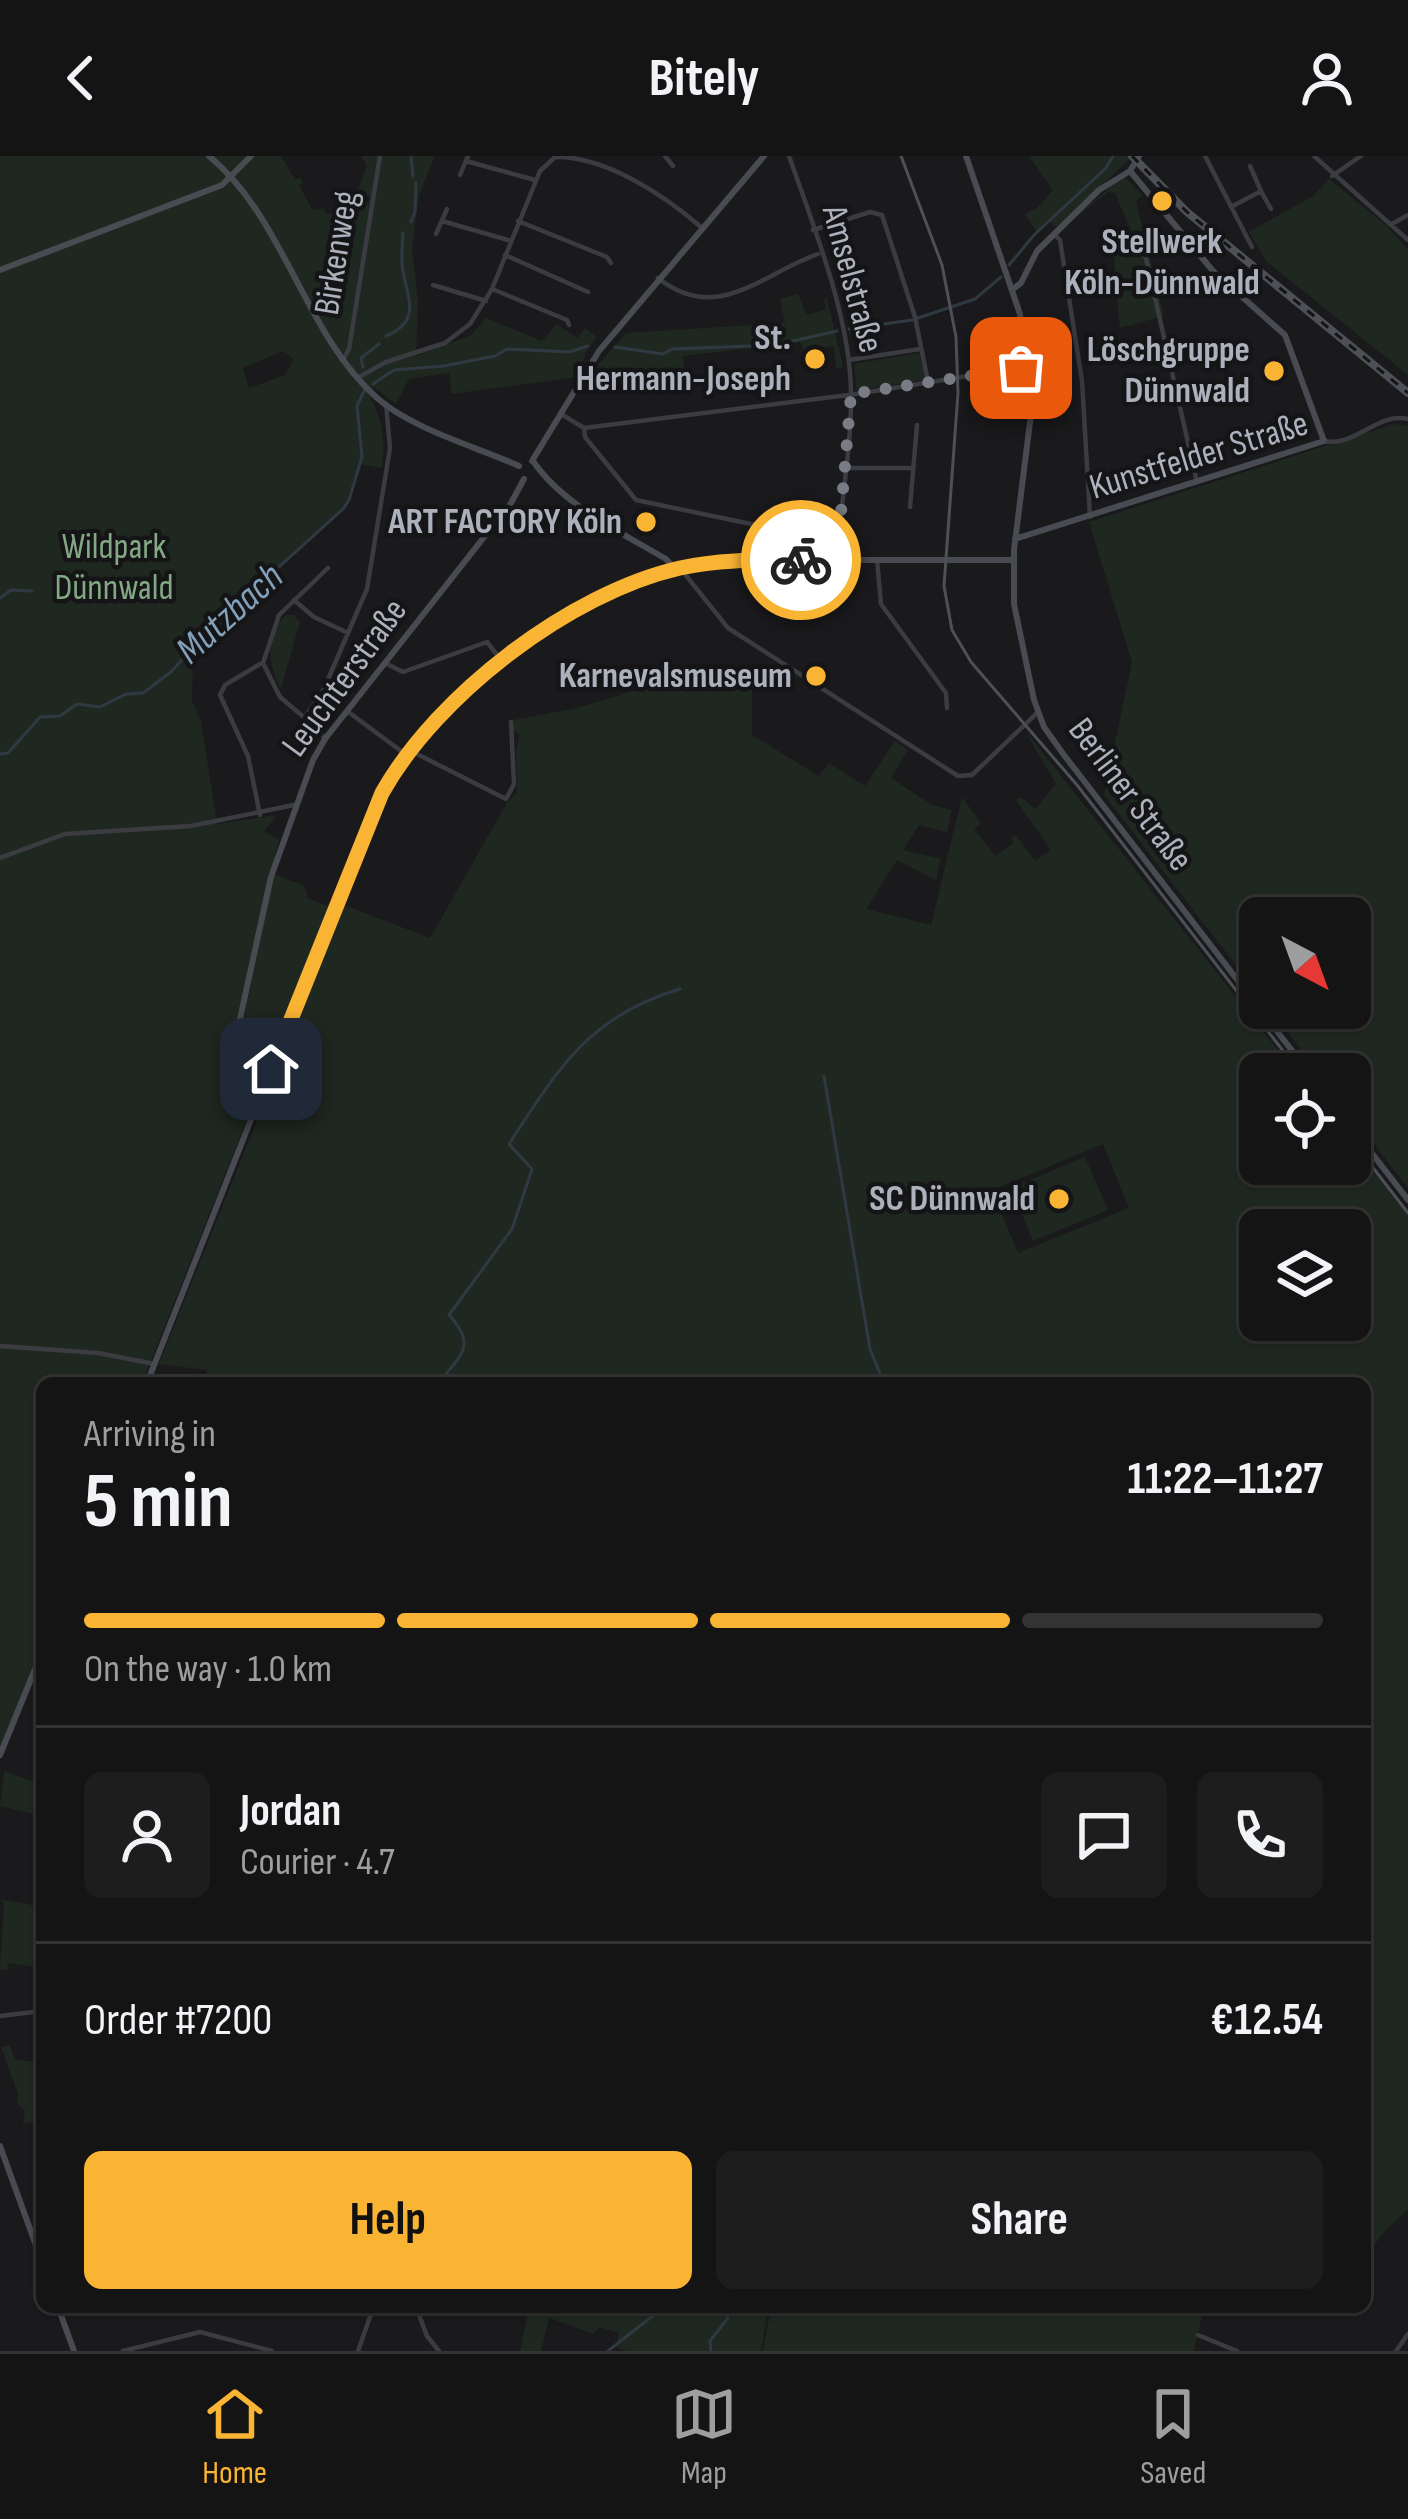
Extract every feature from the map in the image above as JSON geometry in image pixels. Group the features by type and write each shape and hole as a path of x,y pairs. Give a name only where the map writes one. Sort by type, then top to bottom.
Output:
{"main road":[{"path":"209,156 233,177 344,358 368,388 386,404 443,434 519,466 532,461 599,351 764,156"},
{"path":"0,270 212,189 233,177 251,156"},
{"name":"Berliner Straße","path":"966,156 1013,289 1027,367 1030,436 1013,560 1016,620 1038,713 1064,755 1294,1053"},
{"path":"1013,289 1037,251 1112,179 1130,171 1139,156"},
{"path":"1130,171 1213,271 1285,335 1324,441"},
{"name":"Kunstfelder Straße","path":"1015,539 1324,441"},
{"path":"532,461 538,472 580,507 678,568"},
{"path":"519,466 524,479 538,472"},
{"name":"Leuchterstraße","path":"275,1059 246,1038 241,1019 272,877 294,805 325,739 511,503 524,479"},
{"path":"150,1377 372,813 407,752 459,696 501,660 613,593 678,568 723,561 1013,560"},
{"path":"1371,1152 1408,1200"},
{"path":"0,1755 36,1667"},
{"path":"0,2146 36,2245"},
{"path":"60,2313 74,2351"}],"street":[{"name":"Birkenweg","path":"344,358 380,156"},
{"path":"665,156 673,166"},
{"name":"Amselstraße","path":"789,156 844,330 848,360 851,394 837,560"},
{"path":"1205,156 1252,247"},
{"path":"1314,156 1408,240"},
{"path":"1332,176 1360,156"},
{"path":"358,377 386,362 446,343 470,324 486,301 535,180 555,158 584,158 645,186 701,227"},
{"path":"460,175 467,159 535,180"},
{"path":"1250,166 1271,209"},
{"path":"1231,207 1262,191"},
{"path":"436,234 447,209"},
{"path":"813,230 870,212 882,215 915,319 928,383"},
{"path":"1390,224 1408,214"},
{"path":"442,221 511,241"},
{"path":"518,221 607,257 611,263"},
{"path":"1054,234 1060,240 1080,366 1090,518"},
{"path":"658,278 682,292 723,298 820,254"},
{"path":"1145,254 1197,482"},
{"path":"505,255 589,292"},
{"path":"434,285 486,301"},
{"path":"491,289 569,325"},
{"path":"848,360 921,349"},
{"path":"561,414 584,428 1027,367"},
{"path":"307,719 370,574 390,448 386,404"},
{"name":"Kunstfelder Straße","path":"1324,441 1343,442 1395,417 1408,418"},
{"path":"910,507 917,425"},
{"path":"584,428 585,437 626,484 632,498 751,524 838,534"},
{"path":"844,468 913,468"},
{"path":"878,560 881,604 946,693 947,708"},
{"path":"260,815 248,756 220,695 225,686 262,663 274,622 328,568"},
{"path":"678,568 728,628 965,777 1038,713"},
{"path":"294,600 314,617 348,633"},
{"path":"385,662 403,672 487,642 501,660"},
{"path":"262,663 280,697 325,739"},
{"path":"347,711 407,752 506,799 514,784 511,722"},
{"path":"0,858 65,834 191,826 294,805"},
{"path":"0,1346 155,1364"},
{"path":"0,2016 36,2012"},
{"path":"358,2351 372,2313"},
{"path":"418,2313 439,2351"},
{"path":"123,2351 200,2332 272,2351"},
{"path":"1198,2335 1237,2351"},
{"path":"1396,2351 1406,2340"}],"green space":[{"name":"Wildpark Dünnwald","path":"0,156 281,156 295,180 300,178 303,183 299,186 313,210 324,208 326,214 346,211 356,196 369,202 370,197 358,190 367,165 361,156 435,156 419,195 412,249 418,301 416,356 471,335 486,318 542,341 557,324 577,338 585,328 597,337 577,377 451,394 450,373 409,379 396,404 374,387 367,392 382,428 382,468 361,464 350,500 340,514 236,608 193,654 192,701 201,721 217,824 277,815 264,831 279,840 234,1034 271,1059 144,1377 36,1377 36,1658 0,1751","holes":["283,351 294,359 285,375 249,388 243,368"]},
{"path":"1029,156 1131,158 1057,227 1048,221 1037,232 1025,214 1053,190"},
{"path":"1121,178 1142,195 1136,201 1164,316 1120,328 1113,250 1135,240 1115,193 1108,192 1062,228"},
{"path":"1329,179 1387,226 1408,250 1408,375 1266,261 1249,232 1313,196"},
{"path":"798,294 806,315 826,309 827,298 843,367 836,368 834,346 803,350 801,342 683,356 684,372 610,382 596,367 626,333 785,323 780,299"},
{"path":"919,353 922,380 856,387 854,364"},
{"path":"1394,424 1408,426 1408,1188 1371,1140 1371,1053 1304,1053 1285,1029 1371,1029 1371,897 1239,897 1239,969 1104,795 1132,662 1089,522"},
{"path":"286,615 297,615 300,621 281,689 270,650 274,631"},
{"path":"752,680 752,735 819,776 829,763 865,786 895,741 908,750 891,778 932,805 952,810 947,832 919,825 903,850 941,859 936,880 897,860 866,909 931,925 962,797 981,823 974,829 995,856 1014,843 1011,838 1016,835 1035,861 1051,850 1016,800 1021,797 1035,809 1056,784 1024,729 1239,1001 1239,1029 1261,1029 1280,1053 1239,1053 1239,1185 1371,1185 1371,1169 1408,1216 1408,2209 1371,2250 1371,1377 206,1377 207,1370 159,1364 344,905 430,938 517,793 520,734 513,731 513,720 637,690","holes":["1103,1144 1129,1208 1018,1253 992,1190"]},
{"path":"274,874 304,886 308,898 330,907 273,1053 249,1037 243,1023"},
{"name":"SC Dünnwald","path":"1085,1157 1108,1210 1033,1241 1011,1188"},
{"path":"4,1771 36,1783 36,1815 0,1806"},
{"path":"0,1899 36,1906 36,1967 8,1963 7,1970 0,1970 4,1902"},
{"path":"10,2045 15,2060 36,2062 36,2122 23,2124 25,2111 17,2103 1,2047"},
{"path":"528,2313 767,2313 761,2351 627,2351 616,2347 619,2333 599,2327 594,2334 549,2318 541,2351 520,2351"},
{"path":"770,2313 1203,2313 1194,2351 763,2351"}],"waterway":[{"path":"411,156 413,176"},
{"name":"Mutzbach","path":"1009,265 1113,156"},
{"path":"411,222 416,183"},
{"path":"386,336 404,324 410,310 402,267 403,233"},
{"name":"Mutzbach","path":"918,318 975,299 1001,277"},
{"name":"Mutzbach","path":"849,329 912,320"},
{"name":"Mutzbach","path":"615,347 663,354 672,349 775,345 837,331"},
{"path":"363,367 361,358 379,344"},
{"name":"Mutzbach","path":"373,384 394,370 444,366 495,356 507,349 569,352 588,346"},
{"name":"Mutzbach","path":"0,754 8,753 40,717 60,716 77,704 100,707 126,694 143,693 343,509 362,457 357,406 364,391"},
{"path":"0,598 11,590 32,591"},
{"path":"444,1377 464,1343 449,1315 512,1229 532,1169 509,1144 579,1048 622,1014 680,989"},
{"path":"824,1076 870,1349 882,1377"},
{"path":"608,2351 656,2313"},
{"path":"711,2351 710,2341 727,2313"}],"tram line":[{"path":"901,156 942,265 956,337 958,393 944,586 952,630 971,662 1077,785 1285,1053"},
{"path":"1371,1165 1408,1213"}],"railway":[{"path":"1132,156 1187,212 1408,393"}],"way so far":[{"path":"801,560 837,560 851,394 1021,368"}],"place":[{"name":"Stellwerk Köln-Dünnwald","path":"1162,201"},
{"name":"St. Hermann-Joseph","path":"815,359"},
{"name":"Löschgruppe Dünnwald","path":"1274,371"},
{"name":"ART FACTORY Köln","path":"646,522"},
{"name":"Karnevalsmuseum","path":"816,676"},
{"name":"SC Dünnwald","path":"1059,1199"}],"route":[{"path":"271,1069 382,793 405,754 459,696 537,636 640,580 723,561 801,560"}]}
